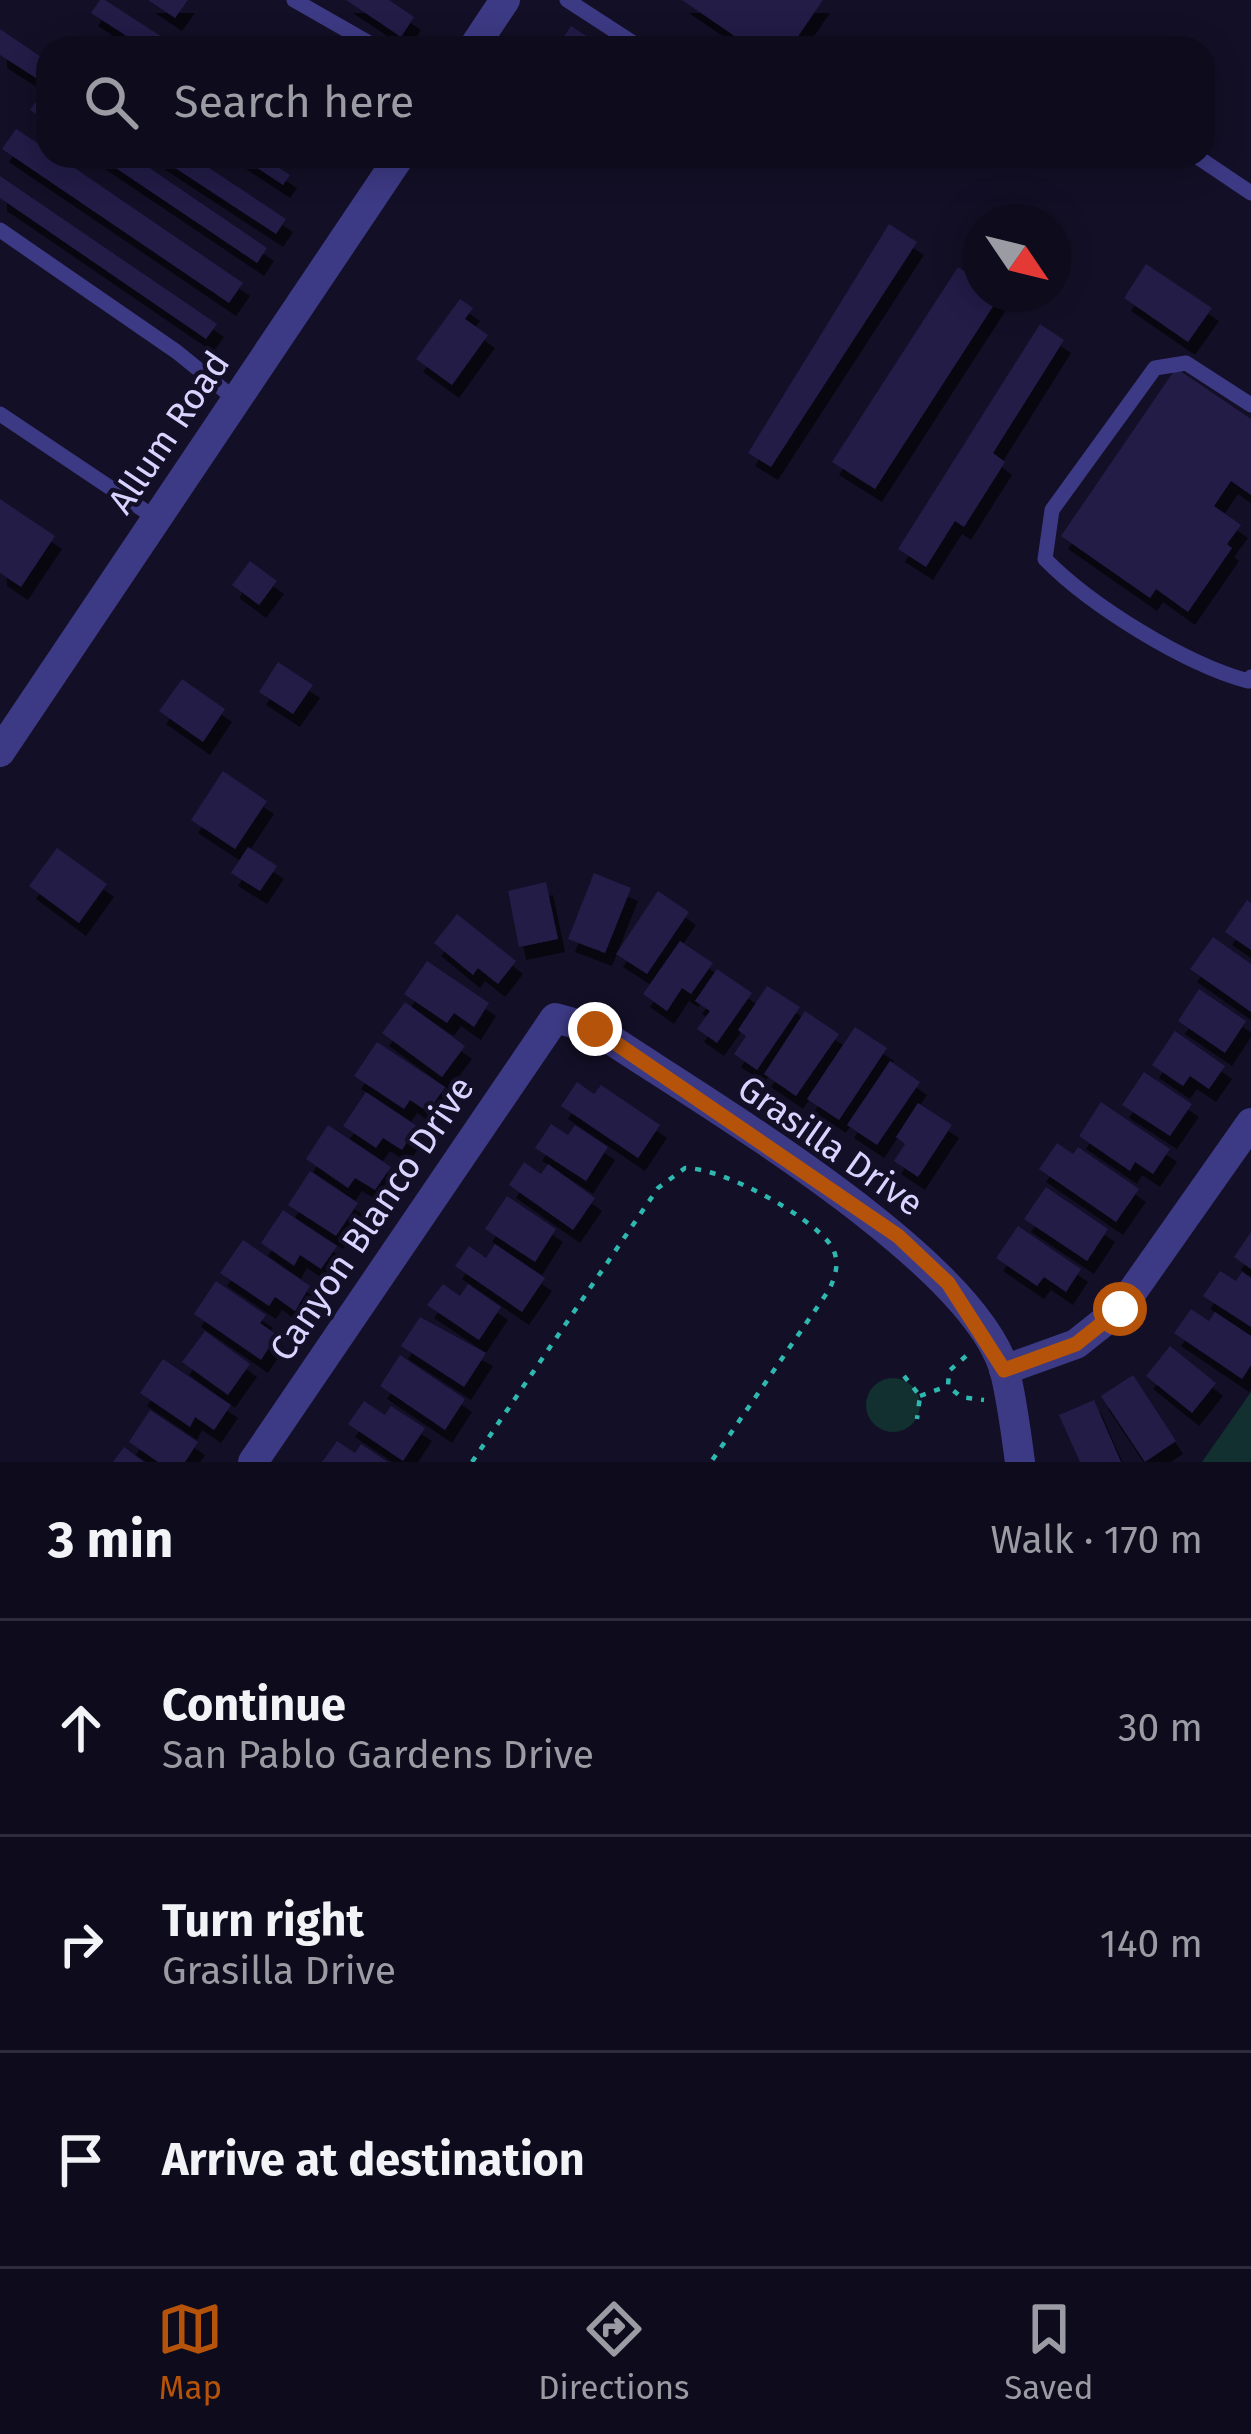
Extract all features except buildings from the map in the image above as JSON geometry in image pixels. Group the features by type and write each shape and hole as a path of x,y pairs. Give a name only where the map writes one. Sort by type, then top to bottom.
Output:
{"street":[{"path":"480,36 505,0"},
{"name":"Allum Road","path":"0,752 392,168"},
{"name":"Grasilla Drive","path":"555,1018 595,1029 898,1236 948,1283 1001,1370 1020,1462"},
{"name":"Canyon Blanco Drive","path":"253,1462 555,1018"},
{"path":"1001,1370 1076,1344 1120,1309 1251,1123"}],"lane":[{"path":"294,0 357,36"},
{"path":"567,0 611,36"},
{"path":"1213,168 1251,194"},
{"path":"0,230 177,352 236,400"},
{"path":"1251,405 1186,363 1155,368 1052,510 1045,559 1071,585 1218,673 1248,681 1251,677"},
{"path":"0,414 157,519"}],"path":[{"path":"472,1462 658,1187 685,1168 700,1168 758,1193 810,1228 829,1244 837,1274 711,1462"},
{"path":"920,1396 948,1385 957,1360 1001,1370 973,1401 948,1385"},
{"path":"904,1376 920,1396 917,1418"}],"green space":[{"path":"893,1378 912,1386 920,1405 912,1424 893,1432 874,1424 866,1405 874,1386"},
{"path":"1251,1392 1251,1462 1202,1462"}],"route":[{"path":"595,1029 898,1236 948,1283 1004,1370 1076,1344 1120,1309"}]}
